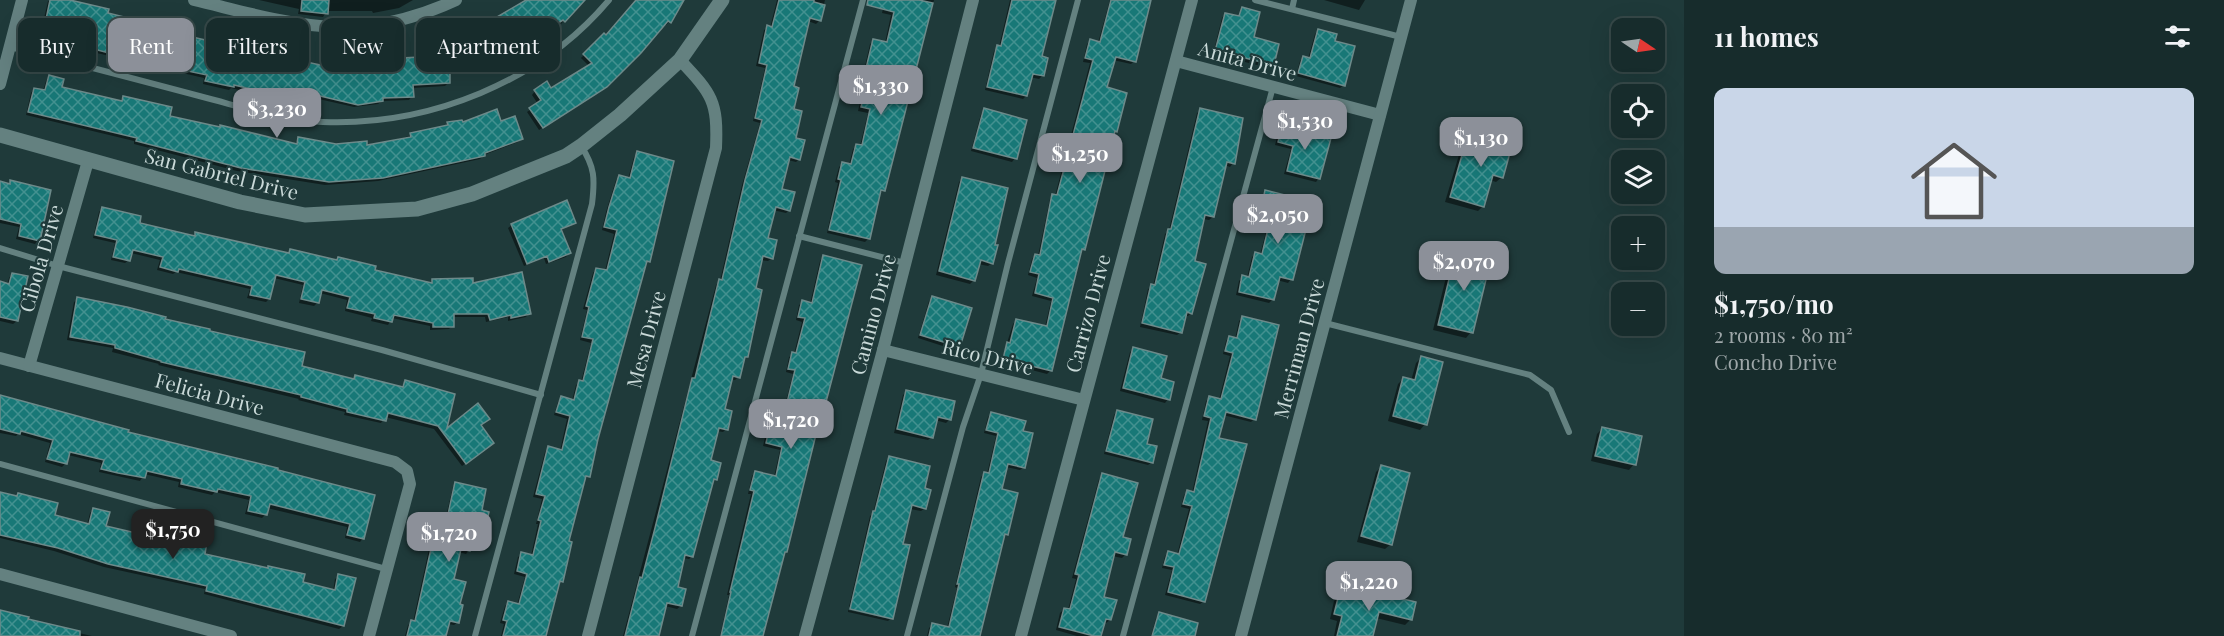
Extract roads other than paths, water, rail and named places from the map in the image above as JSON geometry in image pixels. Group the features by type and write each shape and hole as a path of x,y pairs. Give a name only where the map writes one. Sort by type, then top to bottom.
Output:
{"street":[{"path":"0,84 22,0"},
{"path":"194,0 292,23 312,26 362,27 406,17 456,0"},
{"name":"San Gabriel Drive","path":"0,135 240,202 305,215 358,214 417,209 472,194 566,156 581,146 620,115 680,60 722,0"},
{"name":"Camino Drive","path":"805,636 883,350 973,0"},
{"name":"Carrizo Drive","path":"1021,636 1192,0"},
{"name":"Merriman Drive","path":"1241,636 1411,0"},
{"name":"Mesa Drive","path":"588,636 716,148 717,119 712,99 699,80 680,60"},
{"name":"Anita Drive","path":"1176,61 1380,115"},
{"name":"Cibola Drive","path":"29,366 88,161"},
{"name":"Rico Drive","path":"883,350 1084,400"},
{"name":"Felicia Drive","path":"0,358 395,462 407,471 410,484 387,569"},
{"path":"369,636 387,569"},
{"path":"0,574 231,636"}],"lane":[{"path":"10,47 261,112 322,122 357,121 422,113 473,98 512,79 565,43 609,0"},
{"path":"692,636 863,0"},
{"path":"907,636 963,427 981,374 1078,0"},
{"path":"1255,0 1401,37"},
{"path":"1292,9 1294,0"},
{"path":"1123,636 1273,87"},
{"path":"475,636 592,204 595,180 590,160 581,146"},
{"path":"799,236 905,263"},
{"path":"0,248 58,266 303,329 541,395"},
{"path":"1325,322 1530,375 1551,390 1569,432"},
{"path":"0,464 387,569"}]}
